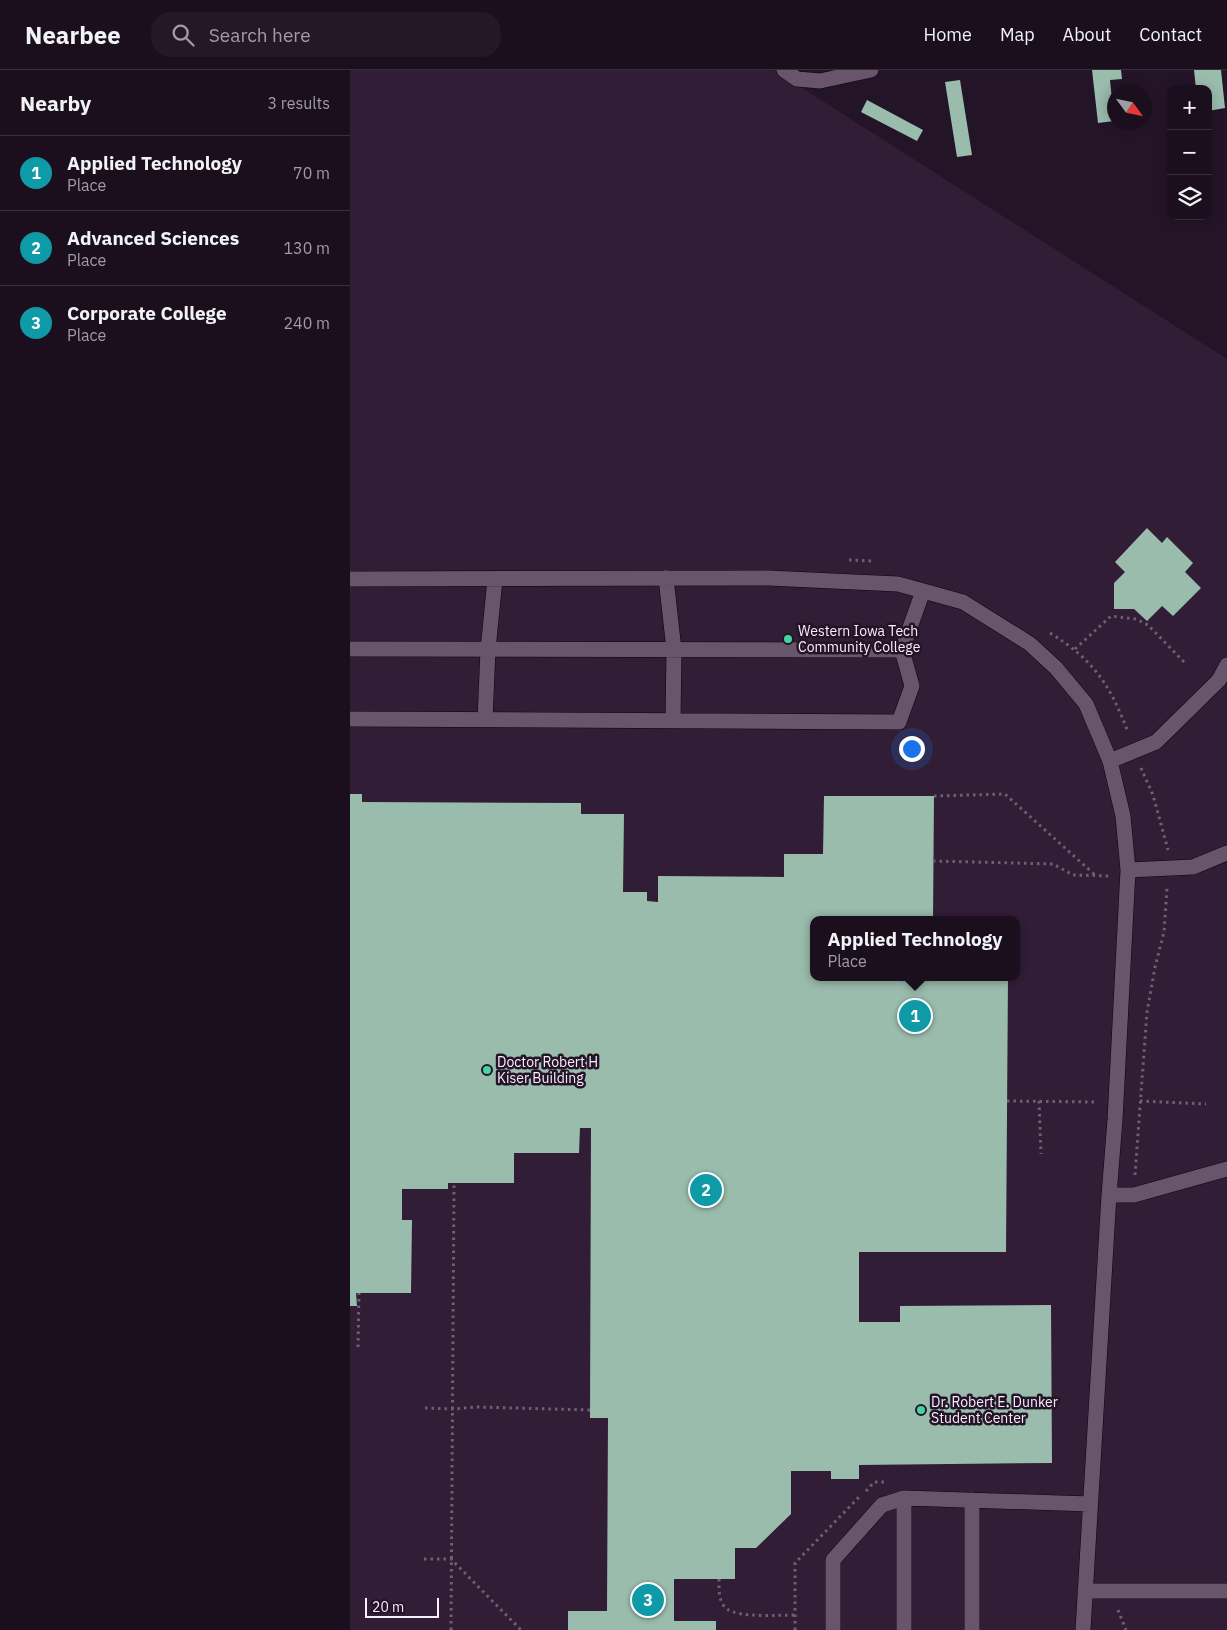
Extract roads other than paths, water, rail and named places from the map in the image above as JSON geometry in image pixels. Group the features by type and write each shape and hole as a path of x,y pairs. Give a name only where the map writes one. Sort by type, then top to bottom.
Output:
{"street":[{"path":"784,70 797,79 820,81 871,70"},
{"path":"350,578 768,578 898,584 962,602 1030,644 1056,668 1086,704 1110,761 1123,816 1128,873 1115,1120 1083,1630"},
{"path":"666,578 674,650 673,720"},
{"path":"485,719 488,650 495,579"},
{"path":"350,718 899,722 912,686 902,650 923,591"},
{"path":"350,650 902,650"},
{"path":"1110,761 1156,742 1219,680 1227,665"},
{"path":"1128,873 1193,867 1227,853"},
{"path":"1109,1195 1134,1195 1227,1169"},
{"path":"833,1630 833,1560 882,1504 904,1498 1090,1504"},
{"path":"904,1498 904,1630"},
{"path":"972,1500 972,1630"},
{"path":"1085,1591 1227,1591"}],"place":[{"name":"Western Iowa Tech Community College","path":"788,639"},
{"name":"Applied Technology","path":"915,1016"},
{"name":"Doctor Robert H Kiser Building","path":"487,1070"},
{"name":"Advanced Sciences","path":"706,1190"},
{"name":"Dr. Robert E. Dunker Student Center","path":"921,1410"},
{"name":"Corporate College","path":"648,1600"}]}
